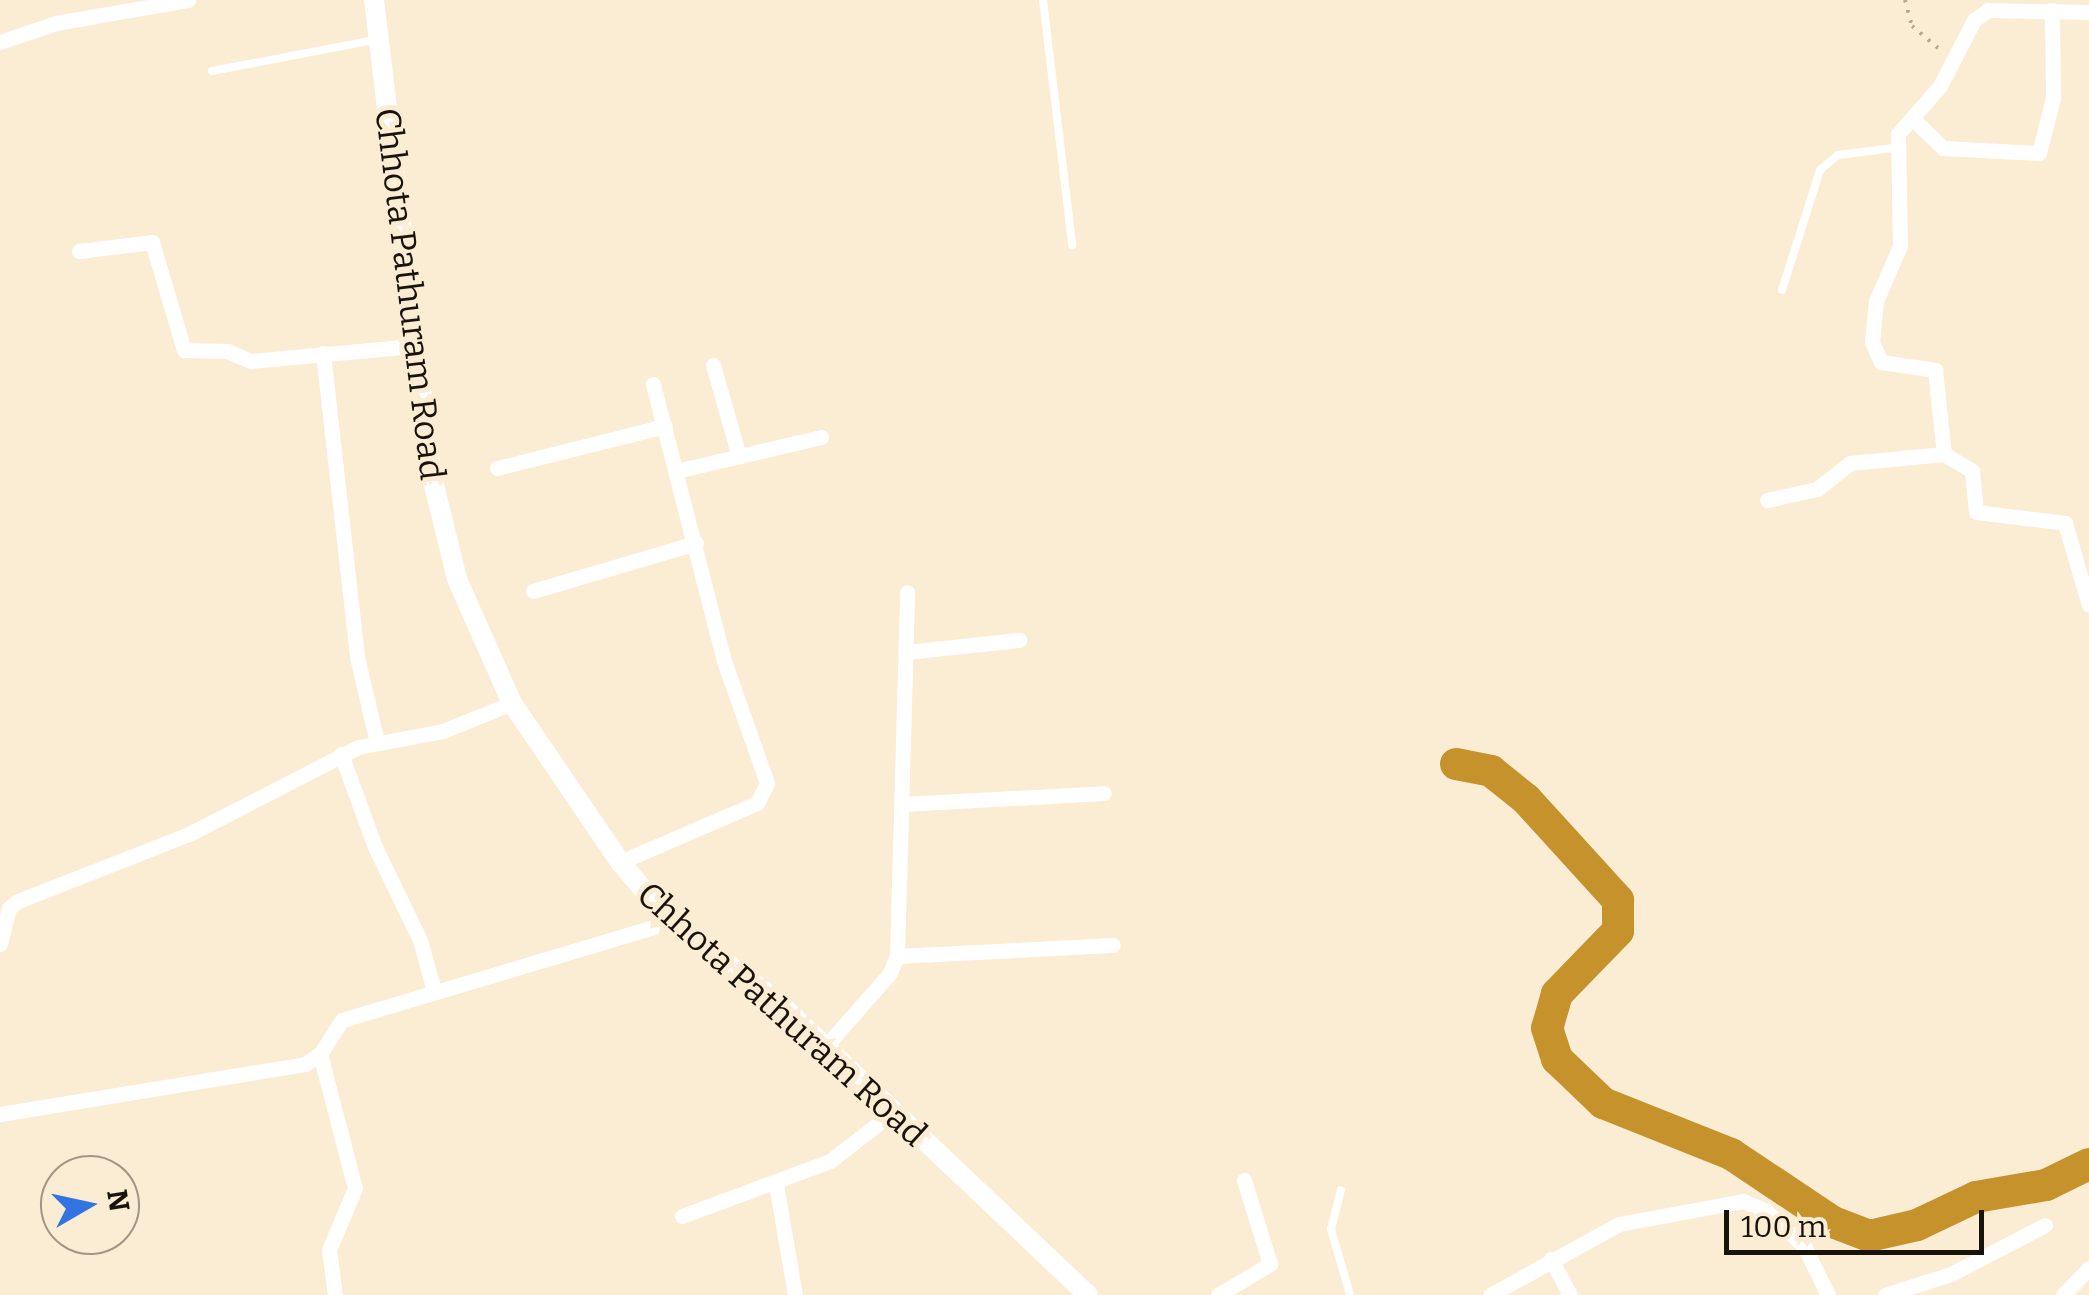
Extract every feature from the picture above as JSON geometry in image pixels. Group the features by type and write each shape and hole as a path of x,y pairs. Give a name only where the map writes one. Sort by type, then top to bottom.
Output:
{"street":[{"path":"0,42 56,23 188,0"},
{"name":"Chhota Pathuram Road","path":"374,0 413,346 443,530 512,702 620,862 670,922 745,974 1088,1295"},
{"path":"1944,454 1935,370 1881,362 1872,342 1876,301 1900,246 1894,148 1954,60 1974,20 2008,4 2089,12"},
{"path":"1913,118 1943,148 2039,153 2052,98 2052,10"},
{"path":"79,251 152,242 184,350 226,351 251,361 413,346"},
{"path":"324,353 357,658 377,742"},
{"path":"713,364 739,456"},
{"path":"620,862 757,802 766,791 653,384"},
{"path":"497,468 665,426"},
{"path":"676,471 821,437"},
{"path":"1766,500 1816,489 1850,463 1944,454 1972,471 1971,504 1979,514 2065,523 2089,605"},
{"path":"534,591 696,542"},
{"path":"825,1047 898,956 907,592"},
{"path":"906,652 1019,640"},
{"path":"0,944 9,908 18,902 190,834 341,754 377,742 443,731 512,702"},
{"path":"341,754 375,847 420,940 434,991"},
{"path":"903,804 1104,794"},
{"path":"0,1114 305,1064 320,1054 330,1031 342,1020 670,922"},
{"path":"898,956 1113,945"},
{"path":"320,1054 354,1174 352,1203 330,1250 335,1295"},
{"path":"682,1216 776,1184 848,1150 893,1112"},
{"path":"1218,1295 1270,1264 1244,1180"},
{"path":"776,1184 795,1295"},
{"path":"1490,1295 1619,1224 1743,1201 1766,1211 1804,1246 1828,1295"},
{"path":"1886,1295 1951,1274 2045,1224"},
{"path":"1551,1259 1570,1295"},
{"path":"2062,1295 2089,1268"}],"lane":[{"path":"1043,0 1072,246"},
{"path":"212,71 377,39"},
{"path":"1782,290 1820,170 1838,155 1894,148"},
{"path":"1341,1190 1331,1228 1350,1295"}],"path":[{"path":"1905,0 1912,26 1954,60"}],"waterway":[{"path":"1456,764 1491,771 1526,799 1618,900 1618,931 1557,994 1547,1028 1557,1059 1603,1103 1731,1154 1833,1222 1869,1236 1917,1225 1976,1197 2046,1185 2089,1164"}]}
